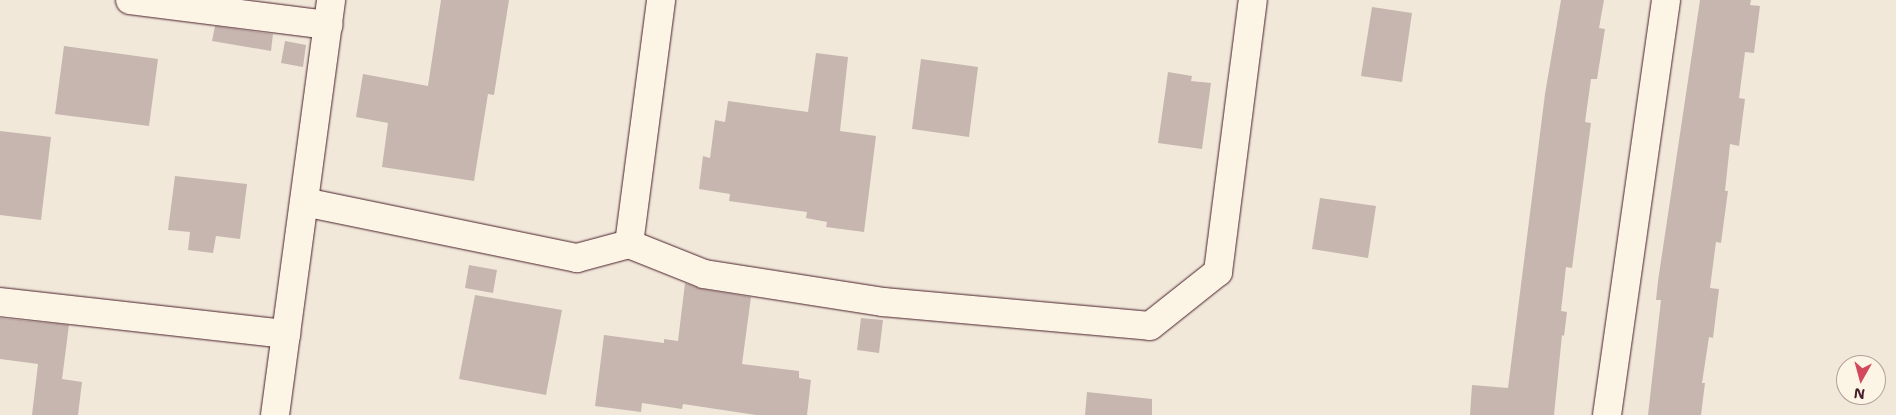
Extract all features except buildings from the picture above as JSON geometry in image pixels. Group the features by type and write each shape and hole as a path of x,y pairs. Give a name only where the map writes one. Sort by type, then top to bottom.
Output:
{"street":[{"path":"130,0 330,13 275,415"},
{"path":"629,244 661,0"},
{"path":"304,202 577,258 629,244 704,274 873,301 1150,326 1218,272 1253,0"},
{"path":"1607,415 1666,0"},
{"path":"0,302 286,334"}]}
